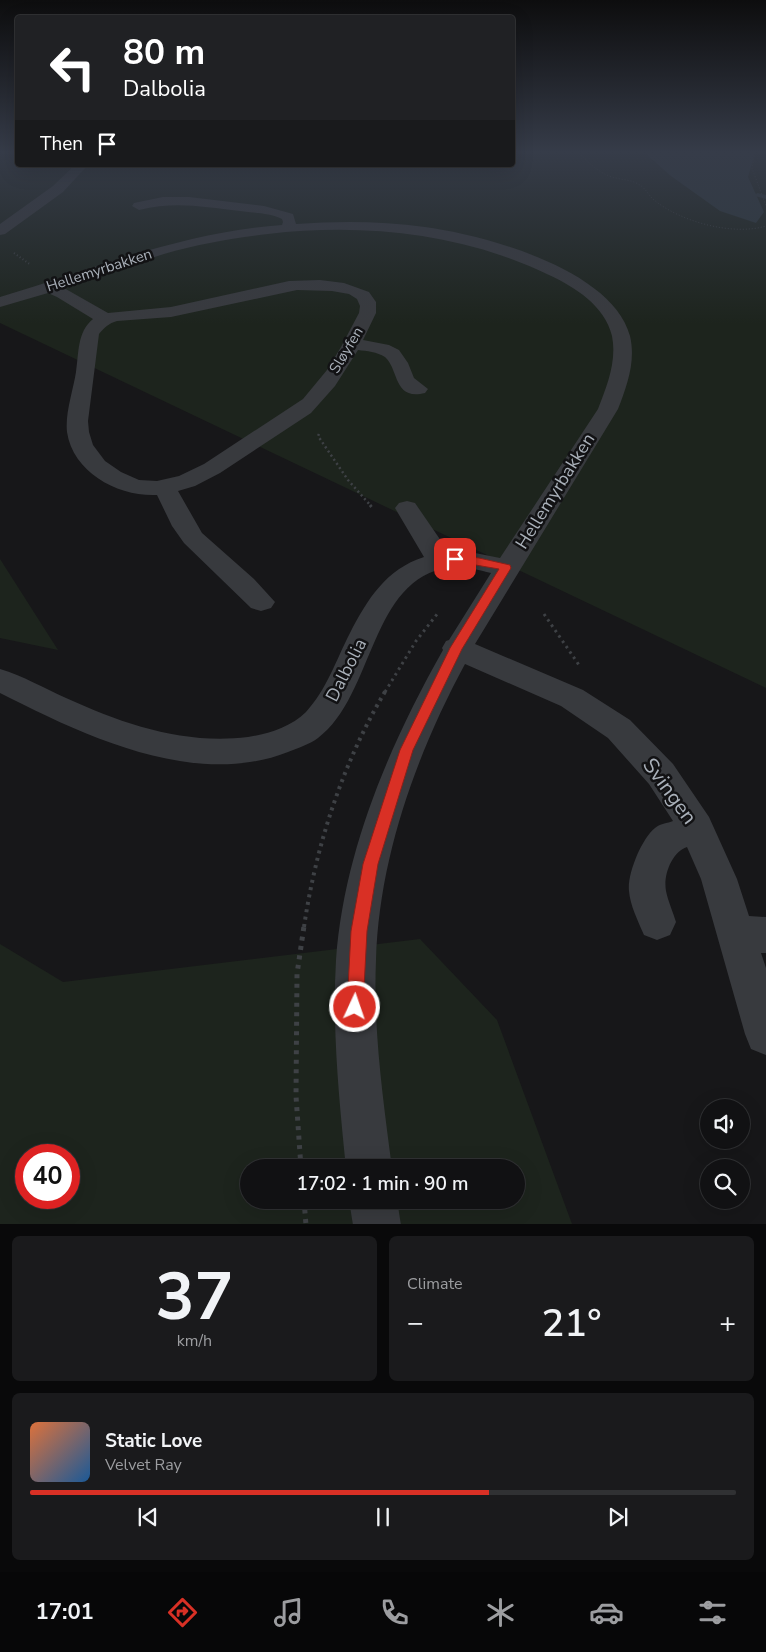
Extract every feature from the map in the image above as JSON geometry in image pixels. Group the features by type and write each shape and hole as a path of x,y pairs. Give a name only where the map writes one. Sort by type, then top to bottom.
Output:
{"street":[{"path":"0,231 30,210"},
{"path":"260,210 288,217 290,222 288,228"},
{"name":"Hellemyrbakken","path":"0,302 167,248 230,235 288,228 328,226 426,232 492,246 530,260 576,283 587,290 615,319 624,348 622,371 618,387 608,409 522,545 492,564 456,648 406,750 370,864 359,931 355,1007 361,1104 368,1159"},
{"name":"Sløyfen","path":"309,284 330,286 349,289 362,294 368,302 368,312 352,344 316,398 217,467 186,482 156,488 133,486 114,479 97,467 83,449 78,431 79,407 90,334 105,319 118,316 171,312 290,286 309,284"},
{"path":"47,288 63,293 105,319"},
{"path":"352,344 379,348 394,355 404,381 418,389"},
{"path":"164,487 191,536 222,567 250,588 261,602"},
{"path":"408,508 434,552 443,561"},
{"name":"Dalbolia","path":"0,680 67,713 102,726 166,745 203,752 236,752 272,746 302,732 324,712 341,685 364,635 389,593 405,578 428,564 455,559 492,564"},
{"name":"Svingen","path":"456,648 488,660 572,698 619,729 661,774 697,828 719,879 751,934 766,1034"},
{"path":"657,922 647,890 648,874 655,855 668,838 697,828"},
{"path":"375,1209 377,1224"}],"path":[{"path":"671,210 692,219 741,231 759,229 766,226"},
{"path":"28,212 24,225 14,242 14,253 18,258 34,266"},
{"path":"318,436 348,480 378,514"},
{"path":"300,1159 296,1096 297,974 308,899 334,799 371,715 416,641 492,564"},
{"path":"544,614 589,679 591,688 589,695 581,704"},
{"path":"305,1209 306,1224"}],"shaded area":[{"path":"0,210 766,210 766,688 0,323"},
{"path":"719,210 763,210 764,212 756,223"},
{"path":"0,559 58,650 0,638"},
{"path":"420,939 497,1020 572,1224 0,1224 0,944 63,982"}],"route":[{"path":"355,1007 359,931 370,864 406,750 456,648 506,568 479,561 455,559"}]}
